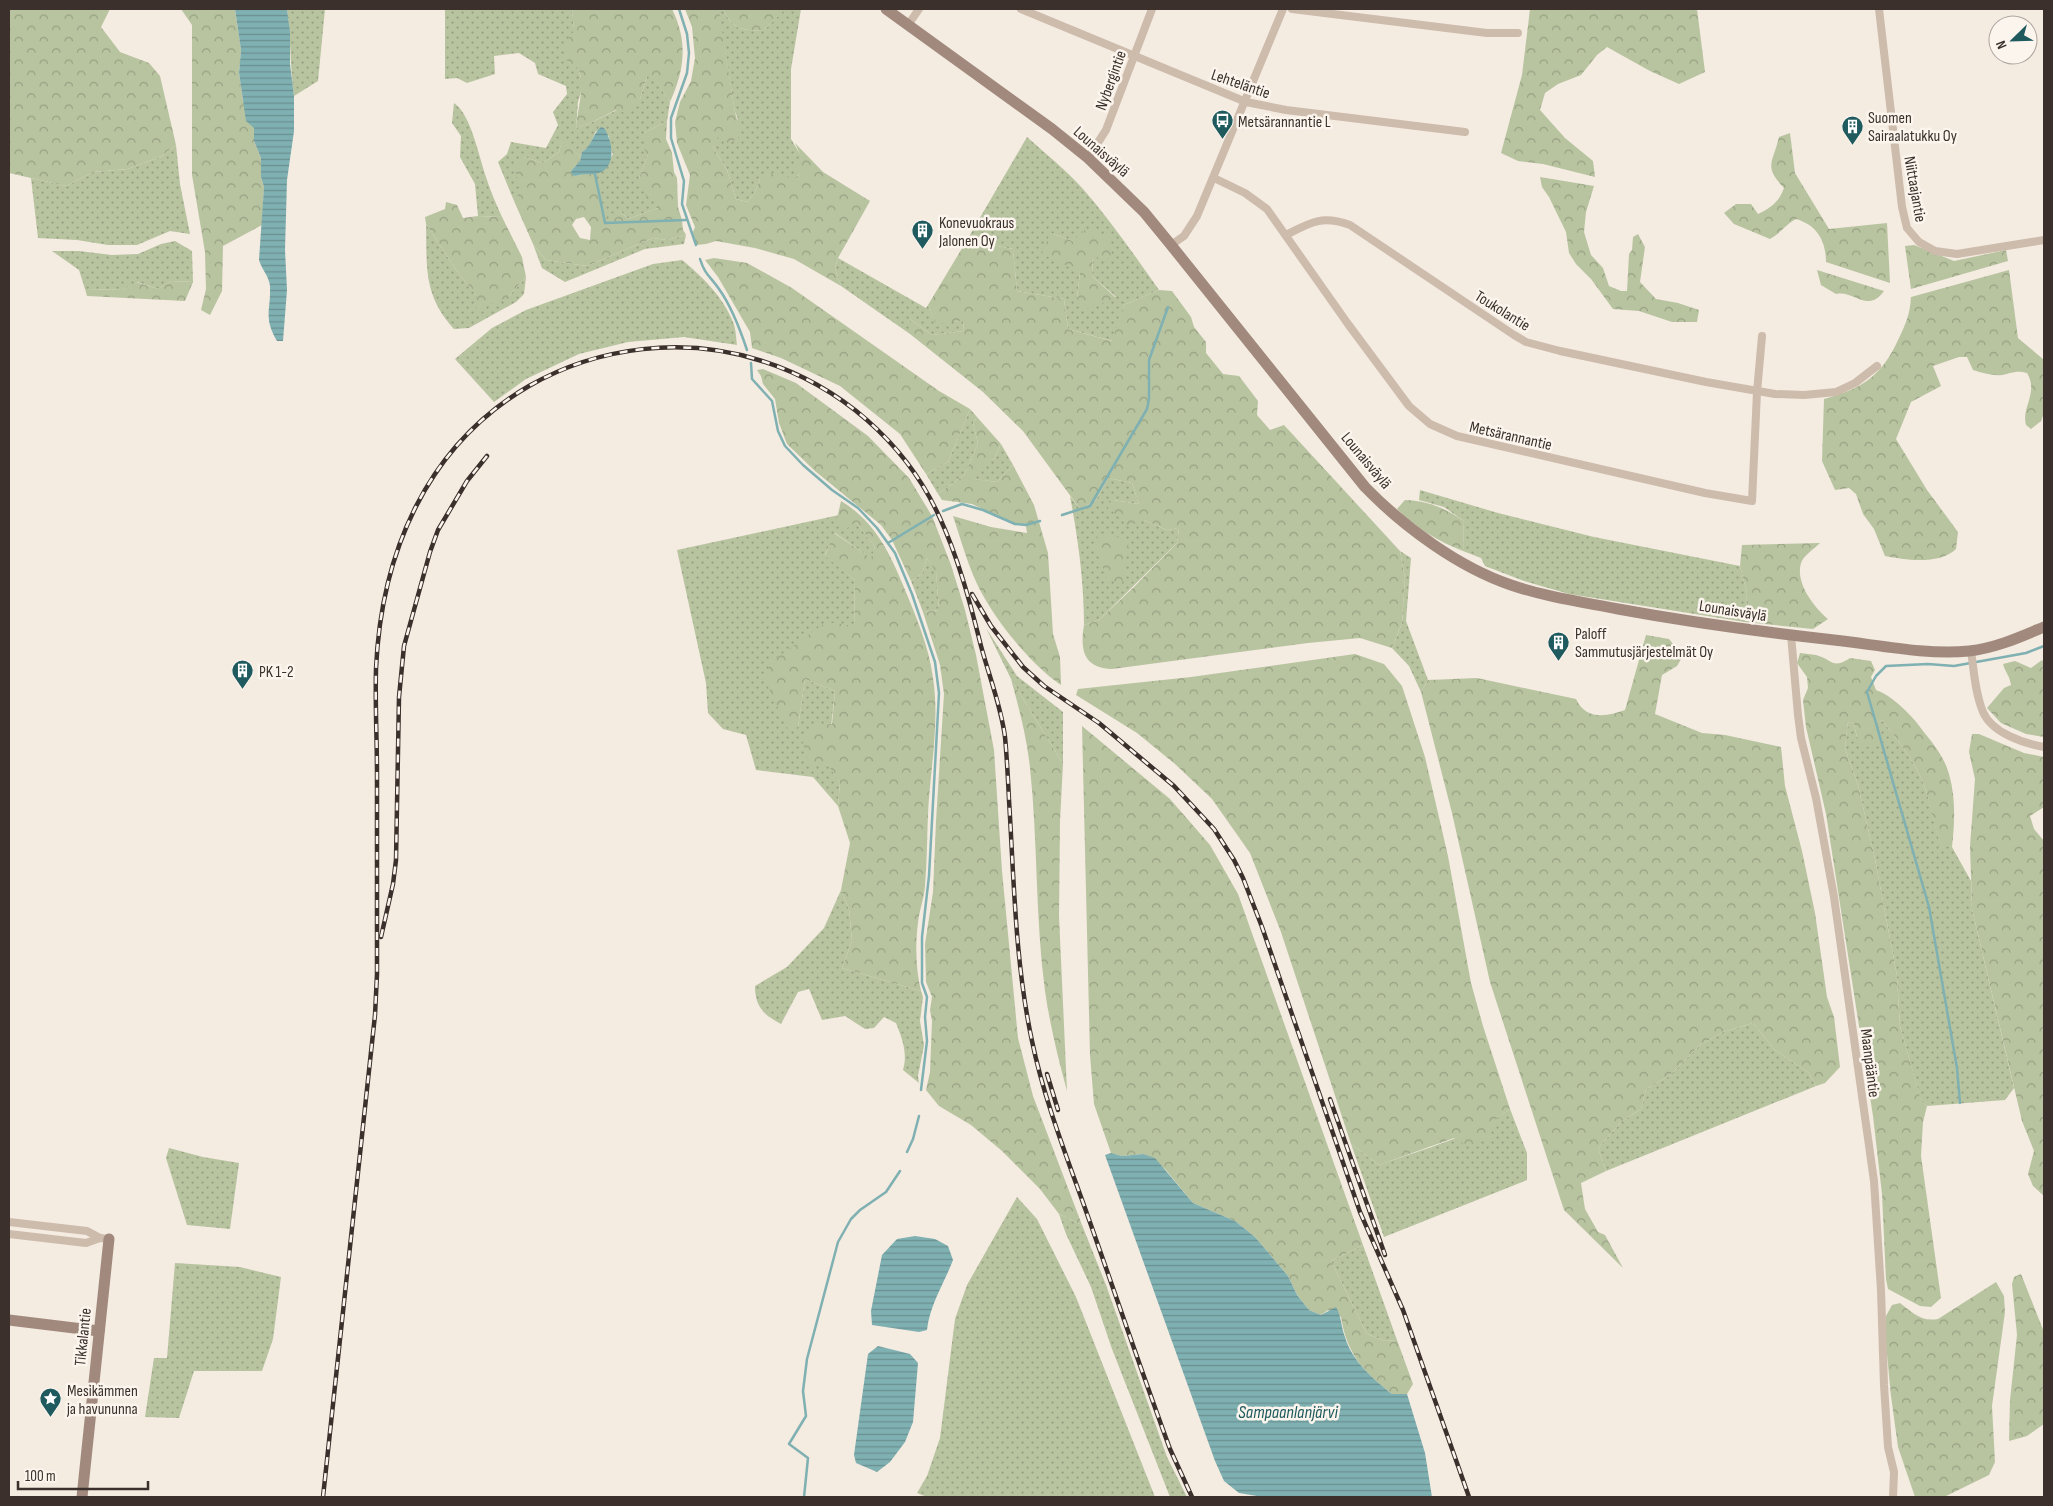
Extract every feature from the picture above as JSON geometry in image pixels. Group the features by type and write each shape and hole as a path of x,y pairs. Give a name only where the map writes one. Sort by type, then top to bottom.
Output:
{"street":[{"name":"Lounaisväylä","path":"886,9 1052,129 1088,158 1144,212 1365,487 1399,520 1429,542 1494,578 1510,585 1554,598 1641,613 1791,635 1941,652 1971,651 1998,645 2044,626"},
{"path":"908,26 919,9"},
{"name":"Lehteläntie","path":"1021,9 1246,102 1286,110 1465,132"},
{"name":"Nybergintie","path":"1088,158 1106,130 1152,9"},
{"path":"1171,245 1184,236 1197,216 1246,102 1283,9"},
{"path":"1292,9 1487,33 1518,33"},
{"name":"Niittaajantie","path":"1879,9 1901,199 1907,228 1919,242 1935,251 1957,254 2044,240"},
{"name":"Metsärannantie","path":"1214,178 1245,193 1267,210 1409,406 1430,424 1458,436 1696,491 1752,501 1757,392 1762,336"},
{"name":"Toukolantie","path":"1286,235 1310,223 1322,220 1335,220 1350,226 1526,342 1627,366 1757,392 1804,395 1836,392 1855,383 1877,366"},
{"name":"Maanpääntie","path":"1791,635 1799,723 1816,798 1834,897 1874,1181 1888,1447 1894,1472 1893,1497"},
{"path":"1971,651 1975,684 1983,713 1991,723 2005,734 2044,747"},
{"path":"9,1222 87,1231 104,1239"},
{"path":"9,1234 86,1243 104,1239"},
{"name":"Tikkalantie","path":"82,1497 99,1331 104,1239"},
{"path":"9,1320 99,1331"}],"green space":[{"path":"9,9 110,9 101,27 120,52 149,63 160,76 176,145 162,156 128,169 93,172 66,186 9,173"},
{"path":"181,9 235,9 241,50 239,73 243,101 254,128 254,141 261,158 261,177 264,187 262,225 223,246 222,291 210,315 201,310 206,289 205,252 192,175 192,25"},
{"path":"287,9 325,9 318,81 294,96 289,31"},
{"path":"445,9 572,9 578,68 583,85 578,102 576,128 640,99 647,76 652,75 670,102 667,121 644,133 648,155 639,178 658,203 658,208 628,219 620,211 605,223 595,174 603,170 613,154 610,148 609,136 596,131 588,149 582,152 581,157 562,141 559,152 543,163 524,157 522,190 514,201 498,162 507,154 511,142 546,148 558,125 553,112 567,94 566,86 538,74 535,63 519,53 494,56 495,74 467,83 457,78 445,79"},
{"path":"572,9 672,9 681,33 683,56 679,78 670,102 652,76 647,76 640,99 628,114 616,110 576,128 581,89 580,75 577,68 565,59 564,44 574,31"},
{"path":"685,9 718,9 719,11 739,127 738,139 727,143 718,137 713,148 727,170 736,199 747,202 754,194 760,179 773,173 797,180 799,174 791,166 802,159 795,143 823,172 870,201 838,258 835,268 841,286 794,259 755,248 716,241 696,245 693,232 695,227 686,205 690,175 677,143 675,122 680,102 691,81 695,58 692,27"},
{"path":"718,9 723,9 731,21 739,28 764,30 783,9 801,9 791,69 791,139 803,159 797,180 760,179 754,194 747,202 736,199 727,170 713,148 717,136 738,119 735,112"},
{"path":"723,9 783,9 782,13 764,30 757,30 739,28 731,21"},
{"path":"1530,9 1697,9 1705,72 1679,84 1650,71 1607,47 1597,55 1581,75 1558,84 1545,93 1540,110 1565,138 1593,161 1595,177 1543,164 1518,161 1501,153 1522,75"},
{"path":"454,103 465,116 470,126 489,187 502,217 478,216 475,184 460,157 461,136 452,123"},
{"path":"667,121 666,139 672,153 674,172 677,178 678,207 683,230 686,235 667,240 653,238 587,266 546,260 533,244 514,201 521,190 513,164 524,157 543,163 559,152 562,140 581,157 580,161 571,171 576,176 586,173 595,174 605,222 615,211 620,211 628,219 658,208 658,203 646,196 639,178 648,155 644,149 644,133","holes":["584,217 591,227 590,240 580,238 572,225 576,219"]},
{"path":"1790,133 1795,173 1829,229 1887,223 1890,283 1826,262 1826,254 1819,235 1810,225 1796,219 1770,239 1734,224 1724,213 1736,204 1751,204 1758,214 1771,207 1777,201 1784,188 1774,174 1771,164 1779,137"},
{"path":"1027,137 1083,189 1113,226 1159,290 1124,305 1113,341 1068,329 1064,299 1017,291 1013,249 967,240","holes":["1050,233 1073,241 1093,257 1092,276 1116,297 1077,298 1080,272"]},
{"path":"176,145 180,184 190,234 170,231 137,245 108,245 77,240 38,238 31,178 66,186 93,172 128,169 162,156"},
{"path":"1540,177 1594,186 1586,212 1584,232 1591,255 1603,268 1609,286 1621,291 1627,291 1629,254 1632,250 1633,237 1638,234 1645,247 1640,282 1656,299 1678,303 1699,310 1697,322 1672,322 1639,311 1613,309 1569,253 1566,232 1542,187"},
{"path":"446,202 457,205 463,218 478,216 502,217 522,257 526,277 508,297 477,310 477,296 457,271 426,224 425,217 445,209"},
{"path":"426,224 457,271 478,297 508,297 526,277 524,294 516,302 469,328 454,329 444,316 432,292 427,267"},
{"path":"1086,229 1110,237 1112,259 1093,257 1092,276 1116,298 1081,311 1077,298 1080,272 1042,254 1050,233 1073,241"},
{"path":"686,235 684,244 645,249 565,282 542,268 533,244 546,260 587,266 653,238 667,240"},
{"path":"967,240 1013,249 1017,291 1064,299 1068,329 1112,341 1124,305 1159,290 1172,291 1191,317 1194,327 1206,342 1206,353 1223,374 1239,376 1258,401 1257,415 1270,430 1284,425 1400,551 1405,578 1402,623 1392,648 1360,638 1112,669 1102,668 1089,661 1083,649 1084,625 1099,620 1135,586 1177,543 1179,528 1167,530 1144,520 1129,526 1103,503 1113,500 1139,504 1132,483 1108,478 1096,500 1080,509 1023,431 983,392 910,334 910,319 932,335 964,331 963,321 936,324 928,305"},
{"path":"175,241 192,251 193,282 171,281 158,289 137,282 123,290 85,289 79,270 52,251 79,251 112,255 138,254 161,244"},
{"path":"1914,245 1954,261 2006,250 2008,261 1911,289 1905,246"},
{"path":"714,258 747,263 792,288 939,391 970,409 948,462 926,474 900,434 840,386 781,358 752,348 750,332 718,277 705,260"},
{"path":"838,258 926,308 928,305 936,323 963,321 964,331 932,335 910,319 910,334 841,286 835,268"},
{"path":"682,260 704,280 724,304 734,325 737,345 684,337 628,342 579,354 526,379 494,402 455,359 492,328 526,310 653,264"},
{"path":"1817,270 1884,291 1878,298 1872,301 1836,294 1821,285"},
{"path":"2009,270 2018,338 2044,360 2044,413 2041,421 2031,429 2026,425 2025,418 2031,393 2030,380 2027,373 2017,372 1991,375 1973,370 1967,357 1959,357 1933,366 1941,386 1911,402 1896,439 1927,490 1958,532 1956,549 1941,557 1922,560 1885,556 1874,529 1863,514 1856,494 1849,488 1835,490 1822,461 1824,399 1860,385 1870,379 1886,362 1906,323 1911,297"},
{"path":"171,281 193,282 185,301 87,296 85,289 123,290 136,282 158,289"},
{"path":"763,369 796,383 868,436 909,478 932,516 951,565 976,655 994,750 1002,871 1018,1038 1033,1096 1082,1225 1059,1214 1040,1189 1002,1151 971,1125 939,1106 926,1090 930,1072 932,1021 930,1010 932,997 926,982 925,944 933,892 944,694 940,665 923,612 939,610 936,572 927,558 922,574 911,581 892,540 881,525 815,471 787,444 779,423 775,399 763,384 757,370"},
{"path":"970,409 977,417 973,423 978,444 964,475 938,494 926,474 948,462"},
{"path":"977,417 1001,444 994,459 984,462 974,479 997,482 1013,465 1034,505 1048,553 1053,634 1060,657 1061,685 1037,666 1026,654 1004,628 986,601 975,580 953,516 991,527 1027,533 1026,526 1015,524 972,504 942,500 938,494 964,475 978,444 973,423"},
{"path":"1001,444 1013,465 997,482 973,479 984,461 994,459"},
{"path":"1108,478 1132,483 1139,504 1113,500 1144,520 1167,530 1179,528 1177,543 1099,620 1084,625 1080,560 1070,496 1080,509 1096,500"},
{"path":"1420,490 1498,513 1594,537 1740,566 1747,593 1745,622 1569,594 1524,581 1485,566 1481,558 1463,551 1464,521 1444,507 1419,500"},
{"path":"1405,500 1436,506 1464,521 1463,551 1428,533 1404,516 1397,509"},
{"path":"841,501 863,518 886,549 898,572 917,619 931,666 935,695 935,729 928,814 925,886 916,940 916,957 921,991 842,968 852,941 849,909 841,890 850,843 838,806 840,782 827,764 809,766 802,740 814,726 832,724 835,691 805,679 798,727 789,731 764,678 771,662 826,622 854,626 855,580 825,556 834,533 871,558 875,547 856,522 846,529 836,523"},
{"path":"839,515 856,522 875,547 872,559 835,533 825,555 855,580 854,626 771,662 798,727 805,679 835,691 827,763 840,782 838,806 813,777 756,770 746,735 723,729 708,713 706,683 677,550"},
{"path":"1099,533 1129,540 1122,584 1107,579 1095,545"},
{"path":"1820,543 1804,558 1800,571 1807,594 1828,619 1813,629 1745,622 1747,593 1740,566 1742,545"},
{"path":"1400,551 1411,558 1406,621 1428,680 1421,692 1409,666 1392,648 1402,623 1405,578"},
{"path":"927,558 936,571 939,610 923,612 911,581 922,574"},
{"path":"986,628 1017,676 1063,712 1063,764 1011,679"},
{"path":"1646,635 1669,639 1683,656 1677,666 1662,675 1655,714 1702,733 1725,735 1781,747 1785,786 1802,851 1815,913 1827,997 1834,1017 1840,1067 1825,1083 1816,1086 1809,1073 1775,1050 1753,1023 1723,1032 1700,1045 1669,1076 1646,1089 1641,1109 1622,1121 1598,1148 1606,1171 1581,1183 1585,1209 1598,1232 1605,1235 1623,1268 1564,1210 1490,982 1452,813 1421,692 1428,680 1477,678 1576,699 1585,711 1591,714 1611,714 1625,710"},
{"path":"1800,653 1816,655 1836,663 1850,658 1871,661 1875,670 1871,677 1876,690 1888,696 1908,713 1934,744 1947,768 1952,787 1954,817 1952,847 1941,844 1924,784 1908,755 1882,720 1877,726 1882,741 1865,748 1857,737 1854,724 1848,722 1845,748 1858,785 1875,859 1897,976 1900,1026 1921,1100 1927,1106 1923,1122 1921,1156 1941,1298 1931,1307 1920,1306 1888,1289 1882,1194 1873,1116 1826,814 1806,727 1803,700 1808,688 1807,677 1797,663"},
{"path":"1355,654 1384,664 1402,686 1425,757 1448,856 1471,983 1510,1109 1496,1119 1489,1139 1466,1145 1454,1138 1379,1165 1351,1144 1281,932 1250,853 1212,799 1175,764 1137,733 1076,695 1078,689 1191,677"},
{"path":"2042,660 2044,662 2044,737 2026,734 2001,723 1987,708 2004,688 2011,685 2003,664 2015,661 2031,668"},
{"path":"1011,679 1063,764 1059,916 1067,1091 1054,1041 1045,991 1029,757"},
{"path":"1882,720 1908,755 1924,784 1941,843 1952,847 1971,881 1972,909 2014,1088 2005,1100 1927,1106 1921,1101 1900,1026 1897,976 1875,859 1858,785 1845,748 1848,722 1854,724 1857,737"},
{"path":"1082,726 1170,799 1210,845 1238,894 1363,1245 1331,1261 1367,1334 1385,1341 1397,1340 1413,1384 1407,1394 1392,1394 1365,1370 1347,1342 1341,1317 1328,1310 1321,1315 1309,1310 1297,1295 1288,1276 1255,1237 1235,1221 1193,1203 1165,1169 1143,1154 1122,1156 1111,1153 1094,1104 1090,1055"},
{"path":"1972,734 1979,734 2024,753 2044,757 2044,807 2030,816 2034,829 2044,841 2044,1196 2033,1186 2028,1174 2034,1151 2022,1121 1972,909 1970,846 1975,779 1969,752"},
{"path":"841,890 849,909 852,941 842,968 921,991 923,997 920,1021 924,1045 918,1076 919,1083 903,1070 905,1052 900,1034 896,1023 884,1017 874,1028 865,1029 845,1016 822,1020 809,989 798,992 781,1024 765,1014 759,1005 755,986 787,967 824,928"},
{"path":"1753,1023 1775,1050 1809,1073 1816,1086 1606,1171 1598,1148 1622,1121 1641,1109 1646,1089 1669,1076 1700,1045 1723,1032"},
{"path":"1510,1109 1527,1153 1527,1180 1384,1237 1351,1144 1379,1165 1463,1135"},
{"path":"169,1148 203,1157 239,1163 230,1229 187,1225 166,1158"},
{"path":"1017,1197 1037,1219 1076,1297 1155,1497 927,1497 917,1493 927,1476 940,1438 955,1319 967,1285"},
{"path":"1059,1214 1082,1225 1106,1285 1167,1457 1187,1497 1170,1497 1112,1349 1091,1287 1066,1234"},
{"path":"1363,1245 1397,1340 1385,1341 1367,1334 1331,1261"},
{"path":"175,1263 240,1267 281,1277 273,1339 262,1371 194,1371 179,1418 145,1417 154,1358 167,1358"},
{"path":"2021,1274 2044,1332 2044,1424 2027,1436 2009,1441 2010,1400 2017,1335 2012,1284 2014,1277"},
{"path":"1996,1282 2004,1296 2005,1312 1992,1406 1995,1462 1989,1475 1944,1497 1915,1497 1898,1447 1886,1344 1886,1316 1892,1305 1900,1303 1922,1318 1938,1319"}],"water":[{"path":"235,9 287,9 294,96 294,131 287,180 285,250 287,290 283,341 277,341 270,326 270,286 259,260 264,187 261,177 261,158 254,141 254,128 246,121 239,73 241,50"},
{"path":"601,127 604,128 610,140 611,154 607,167 595,174 572,175 571,171 580,161 582,152 588,147"},
{"name":"Sampaanlanjärvi","path":"1111,1153 1122,1156 1143,1154 1155,1158 1193,1203 1235,1221 1255,1237 1288,1276 1297,1295 1309,1310 1321,1315 1336,1307 1348,1346 1358,1362 1392,1394 1407,1394 1425,1453 1432,1497 1263,1497 1239,1493 1224,1481 1215,1461 1105,1155"},
{"path":"915,1236 935,1239 948,1246 953,1260 934,1303 927,1330 919,1332 872,1325 871,1311 882,1255 897,1239"},
{"path":"878,1346 910,1354 918,1363 913,1422 905,1442 890,1462 877,1472 856,1463 854,1455 868,1354"}],"waterway":[{"path":"679,9 687,34 689,53 687,73 671,118 671,138 684,181 682,204 696,245"},
{"path":"595,174 605,223 686,220"},
{"path":"700,259 706,272 728,303 747,350"},
{"path":"1062,515 1090,506 1147,409 1149,399 1149,360 1168,307"},
{"path":"751,363 752,379 772,401 778,431 785,446 803,465 832,490 858,508 877,528 895,553 912,594 935,662 939,693 929,876 922,937 922,983 927,997 925,1017 927,1041 921,1090"},
{"path":"943,511 962,504 983,510 1015,524 1026,525 1040,521"},
{"path":"888,543 934,515"},
{"path":"1960,1103 1957,1068 1929,907 1867,692 1876,676 1886,666 1928,664 1954,666 2026,653 2044,646"},
{"path":"907,1152 913,1139 919,1116"},
{"path":"804,1497 808,1458 789,1444 806,1416 803,1391 807,1359 838,1242 851,1219 860,1210 886,1192 900,1171"}],"railway":[{"path":"323,1497 375,1015 377,974 376,669 380,626 388,585 399,545 416,507 437,472 462,439 493,411 529,386 556,372 584,362 613,354 673,347 733,353 762,361 818,385 867,420 889,441 925,489 939,516 963,580 1003,725 1022,981 1037,1063 1056,1127 1170,1449 1192,1497"},
{"path":"381,937 393,884 396,860 399,697 404,646 438,530 467,481 487,456"},
{"path":"972,594 991,626 1023,667 1044,686 1099,723 1174,786 1214,829 1234,860 1262,927 1360,1212 1403,1310 1469,1497"},
{"path":"1047,1074 1058,1110"},
{"path":"1330,1099 1385,1255"}],"place":[{"name":"Metsärannantie L","path":"1222,140"},
{"name":"Suomen Sairaalatukku Oy","path":"1852,145"},
{"name":"Konevuokraus Jalonen Oy","path":"923,250"},
{"name":"Paloff Sammutusjärjestelmät Oy","path":"1559,661"},
{"name":"PK 1-2","path":"243,690"},
{"name":"Mesikämmen ja havununna","path":"51,1418"}]}
